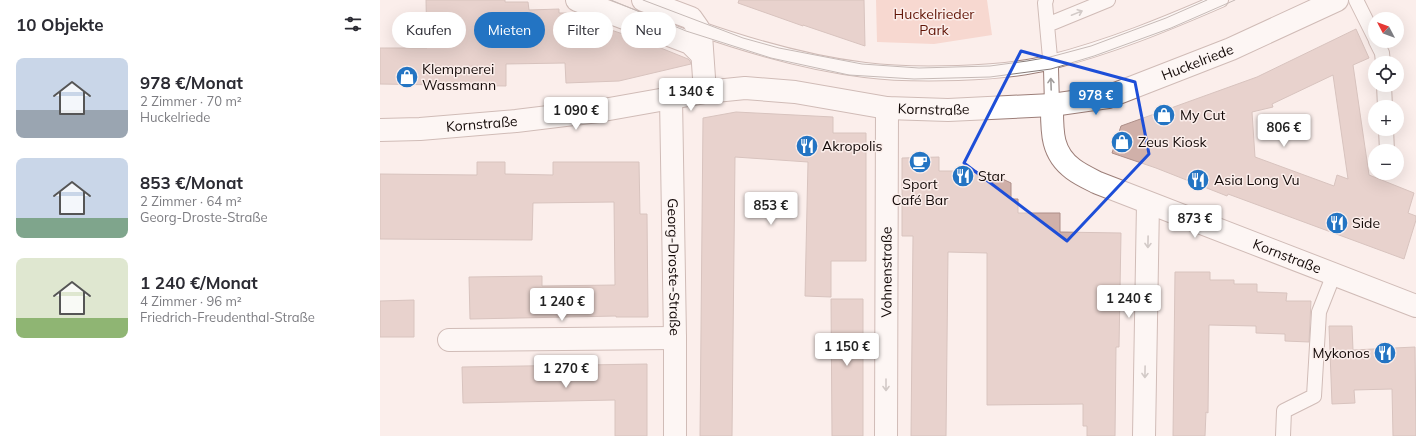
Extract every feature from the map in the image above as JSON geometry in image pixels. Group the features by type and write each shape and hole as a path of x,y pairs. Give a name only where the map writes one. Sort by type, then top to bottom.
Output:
{"street":[{"path":"577,0 621,17"},
{"name":"Huckelriede","path":"1052,105 1108,97 1231,49 1337,0"},
{"path":"654,2 691,18 698,28 701,35 705,92"},
{"path":"676,38 690,43 702,54"},
{"name":"Kornstraße","path":"380,130 420,129 516,121 598,111 705,92 745,88 795,92 887,108 948,110 1052,105 1052,136 1059,156 1073,170 1098,183 1148,203 1416,306"},
{"name":"Georg-Droste-Straße","path":"671,98 675,436"},
{"name":"Vohnenstraße","path":"886,436 887,108"},
{"path":"1144,436 1148,203"},
{"path":"449,340 675,338"}],"lane":[{"path":"1046,0 1052,105"},
{"path":"1047,25 1108,0"},
{"path":"676,33 698,28 740,43 781,54 825,64 865,70 897,73 978,72 1024,68 1050,63 1099,48 1169,23 1222,0"},
{"path":"1356,0 1368,24"},
{"path":"1283,436 1284,411 1314,396 1319,312 1334,274"}],"highlighted area":[{"path":"1021,51 1135,82 1149,154 1067,241 964,163"}],"green space":[{"name":"Huckelrieder Park","path":"876,0 987,0 992,35 934,44 877,42"}],"building":[{"path":"426,0 505,0 505,2 528,2 529,10 559,9 559,12 553,12 553,48 613,48 613,31 621,33 621,48 661,48 688,59 691,64 619,81 566,83 565,63 506,64 506,86 380,84 380,48 466,48 466,12 426,12"},
{"path":"739,0 864,0 865,46 738,3"},
{"path":"1356,29 1368,56 1368,58 1353,65 1368,168 1368,180 1382,180 1414,193 1408,213 1416,216 1416,220 1404,259 1112,153 1121,126 1257,77","holes":["1333,75 1348,179 1337,175 1334,186 1255,157 1252,112 1273,107 1272,104"]},
{"path":"736,112 833,117 833,133 866,133 866,261 831,261 831,297 805,296 808,162 735,157 732,436 700,436 703,118"},
{"path":"939,157 939,171 977,171 977,174 992,174 1011,183 1011,199 1018,199 1018,213 1060,213 1060,232 1121,233 1119,347 1116,347 1115,436 1087,436 1087,426 1083,426 1083,404 987,405 987,253 948,252 946,436 911,436 913,236 902,236 902,158"},
{"path":"477,162 505,162 505,174 553,175 553,162 639,162 640,214 647,214 648,317 616,316 470,319 469,277 542,276 542,286 615,285 614,202 533,203 532,240 380,239 380,174 477,175"},
{"path":"1175,272 1210,272 1210,280 1234,280 1234,284 1257,284 1257,292 1287,293 1286,301 1311,301 1309,342 1285,341 1285,334 1256,333 1256,326 1209,325 1208,413 1206,412 1205,436 1173,436"},
{"path":"831,299 863,299 863,436 832,436"},
{"path":"414,300 414,337 380,337 380,301"},
{"path":"1329,326 1352,326 1353,350 1415,347 1416,436 1393,436 1392,389 1354,390 1355,403 1332,404"},
{"path":"647,364 647,436 615,436 615,400 463,403 462,367"}],"tram line":[{"path":"611,0 686,31 771,58 849,75 914,79 990,77 1051,69 1094,56 1171,28 1235,0"},
{"path":"643,0 743,38 779,48 862,64 919,68 990,66 1050,57 1091,46 1166,18 1207,0"}],"place":[{"name":"Klempnerei Wassmann","path":"407,77"},
{"name":"My Cut","path":"1164,115"},
{"name":"Zeus Kiosk","path":"1122,142"},
{"name":"Akropolis","path":"807,146"},
{"name":"Sport Café Bar","path":"920,162"},
{"name":"Star","path":"963,176"},
{"name":"Asia Long Vu","path":"1198,180"},
{"name":"Side","path":"1337,223"},
{"name":"Mykonos","path":"1385,353"}]}
